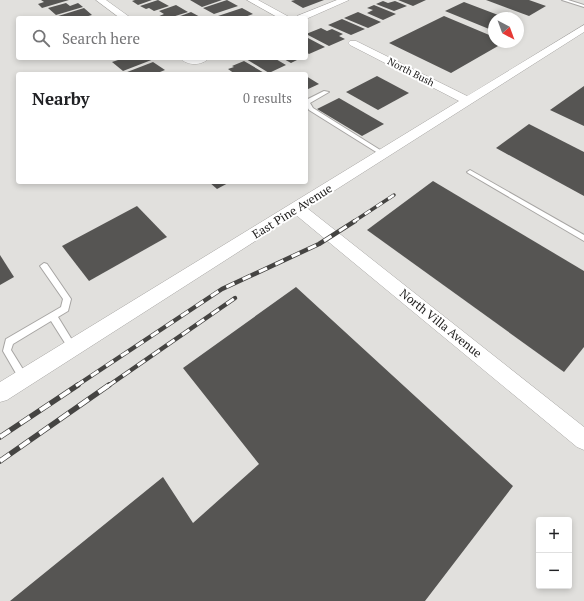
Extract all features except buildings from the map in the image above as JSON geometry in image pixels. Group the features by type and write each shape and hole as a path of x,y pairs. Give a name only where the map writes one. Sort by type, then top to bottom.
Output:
{"street":[{"path":"100,0 123,16"},
{"path":"251,0 282,16"},
{"path":"305,16 345,0"},
{"name":"East Pine Avenue","path":"0,393 584,28"},
{"name":"North Bush","path":"353,42 469,101"},
{"path":"187,60 195,62 200,60"},
{"name":"North Villa Avenue","path":"297,208 581,432"}],"lane":[{"path":"564,0 584,6"},
{"path":"308,101 326,92"},
{"path":"308,104 311,109 383,154"},
{"path":"470,172 584,238"},
{"path":"24,379 7,351 9,342 65,309 67,299 44,266"},
{"path":"53,317 73,348"}],"railway":[{"path":"353,222 394,195"},
{"path":"76,386 222,289 319,244 355,221"},
{"path":"108,386 235,298"},
{"path":"0,437 78,385"},
{"path":"0,461 109,385"}]}
